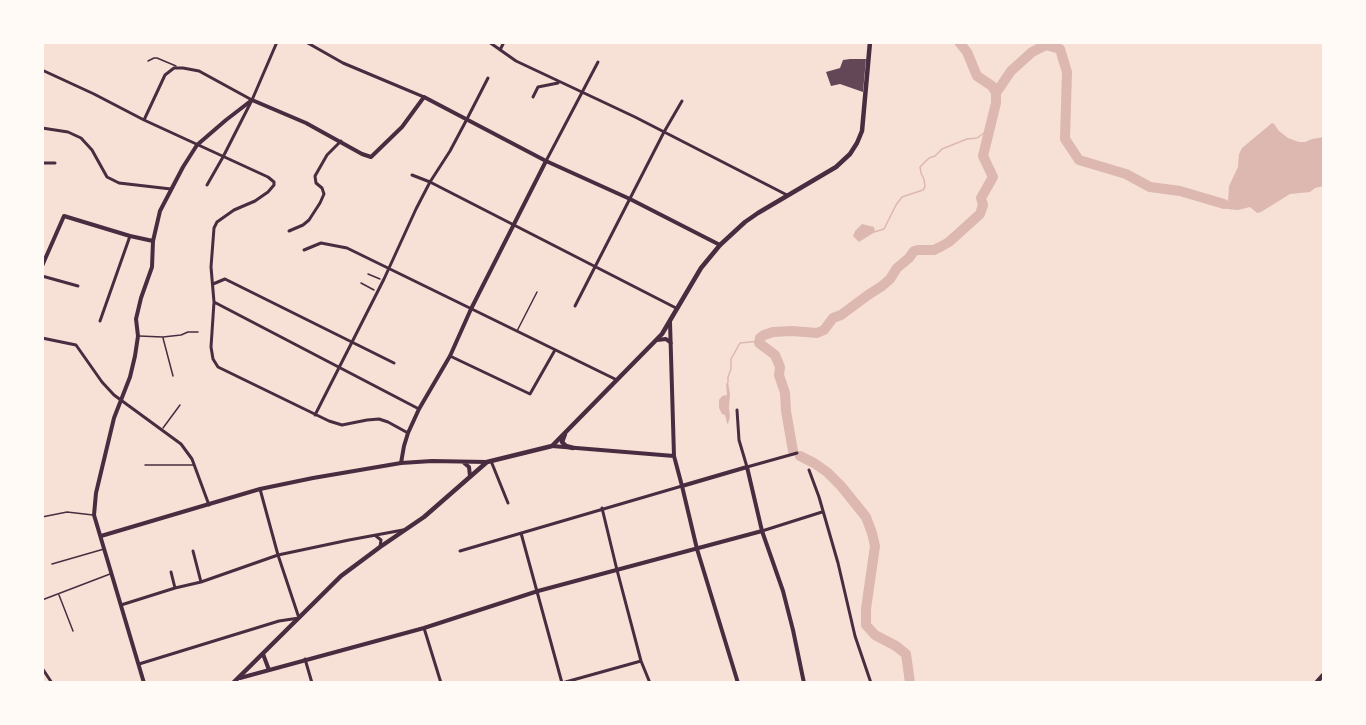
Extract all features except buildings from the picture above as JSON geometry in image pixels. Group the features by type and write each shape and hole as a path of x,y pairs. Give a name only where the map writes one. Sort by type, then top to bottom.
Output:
{"main road":[{"path":"233,683 341,576 424,517 489,461 552,446 656,340 670,322 701,268 720,245 745,222 836,167 850,154 858,143 862,131 870,42"},
{"path":"568,430 562,442 573,448"},
{"path":"1316,683 1324,674"}],"street":[{"path":"207,185 252,100 277,42"},
{"path":"306,42 343,63 424,98 546,161 720,245"},
{"path":"489,42 516,61 664,132 787,195"},
{"path":"500,50 504,42"},
{"path":"401,464 408,433 419,409 450,356 471,309 598,62"},
{"path":"144,120 165,75 174,68 199,71 252,100 306,123 371,157 402,127 424,98"},
{"path":"42,70 268,177 274,182 268,192 255,201 234,210 217,222 214,228 211,267 214,302 211,347 213,359 218,367 315,415 342,425 379,419 408,433"},
{"path":"315,415 430,182 450,151 488,78"},
{"path":"532,97 538,87 560,82"},
{"path":"144,683 94,515 96,494 114,418 130,377 135,356 138,336 136,319 152,267 153,241 160,211 183,166 197,145 252,100"},
{"path":"575,306 682,101"},
{"path":"42,128 68,132 81,138 92,150 107,177 119,183 171,189"},
{"path":"289,231 309,220 320,203 324,194 322,188 316,183 315,176 327,155 341,141"},
{"path":"42,163 56,163"},
{"path":"412,175 515,224 676,308"},
{"path":"42,266 64,216 153,241"},
{"path":"100,321 130,236"},
{"path":"304,250 321,243 347,248 617,380"},
{"path":"42,276 78,286"},
{"path":"213,284 225,279 394,363"},
{"path":"214,302 419,409"},
{"path":"670,322 674,456 697,549 738,683"},
{"path":"42,338 76,345 114,395 181,444 189,453 209,505"},
{"path":"656,340 666,339 671,344"},
{"path":"450,356 530,394 555,350"},
{"path":"737,410 739,440 762,531 794,630 804,683"},
{"path":"552,446 674,456"},
{"path":"460,551 797,453"},
{"path":"101,536 261,489 341,472 432,461 489,461 508,503"},
{"path":"460,461 469,466 470,476"},
{"path":"809,470 838,563 855,636 871,683"},
{"path":"138,664 279,621 298,618 278,555 261,489"},
{"path":"602,508 641,661 650,683"},
{"path":"238,678 424,628 538,591 762,531 822,512"},
{"path":"121,605 201,582 278,555 404,530"},
{"path":"522,533 561,683 641,661"},
{"path":"374,535 381,540 380,547"},
{"path":"193,551 201,582"},
{"path":"171,572 175,588"},
{"path":"424,628 441,683"},
{"path":"263,653 268,670"},
{"path":"305,659 312,683"},
{"path":"42,668 52,683"}],"lane":[{"path":"148,61 157,58 179,68"},
{"path":"517,332 537,292"},
{"path":"138,336 163,337 198,332"},
{"path":"163,337 173,376"},
{"path":"162,429 180,405"},
{"path":"145,465 194,465"},
{"path":"42,518 67,512 94,515"},
{"path":"52,564 105,549"},
{"path":"42,600 111,574"},
{"path":"58,594 73,631"}],"path":[{"path":"368,274 384,279"},
{"path":"361,283 377,292"}],"shaded area":[{"path":"1272,123 1288,138 1299,142 1324,137 1324,186 1310,192 1290,194 1257,213 1250,207 1238,210 1227,209 1224,204 1228,201 1229,186 1238,167 1242,148"},
{"path":"862,224 874,227 875,232 859,242 853,236"},
{"path":"728,382 730,417 728,424 719,408 719,400 722,396 727,395 726,384"}],"waterway":[{"path":"793,451 785,393 779,375 780,367 775,355 759,343 760,338 773,332 817,333 824,330 833,318 841,315 890,279 897,268 914,251 934,250 942,246 980,214 983,205 981,198 993,177 983,156 996,103 996,93 992,86 977,76 967,52 959,42"},
{"path":"996,93 1011,71 1032,52 1046,45 1060,49 1067,72 1065,139 1079,160 1126,174 1150,187 1180,191 1224,204"},
{"path":"874,232 884,229 902,197 923,190 924,179 920,167 929,158 942,149 967,139 977,138 988,130"},
{"path":"728,382 731,359 740,343 760,341"},
{"path":"800,456 827,472 866,517 875,546 866,609 866,625 875,635 906,654 910,683"}]}
